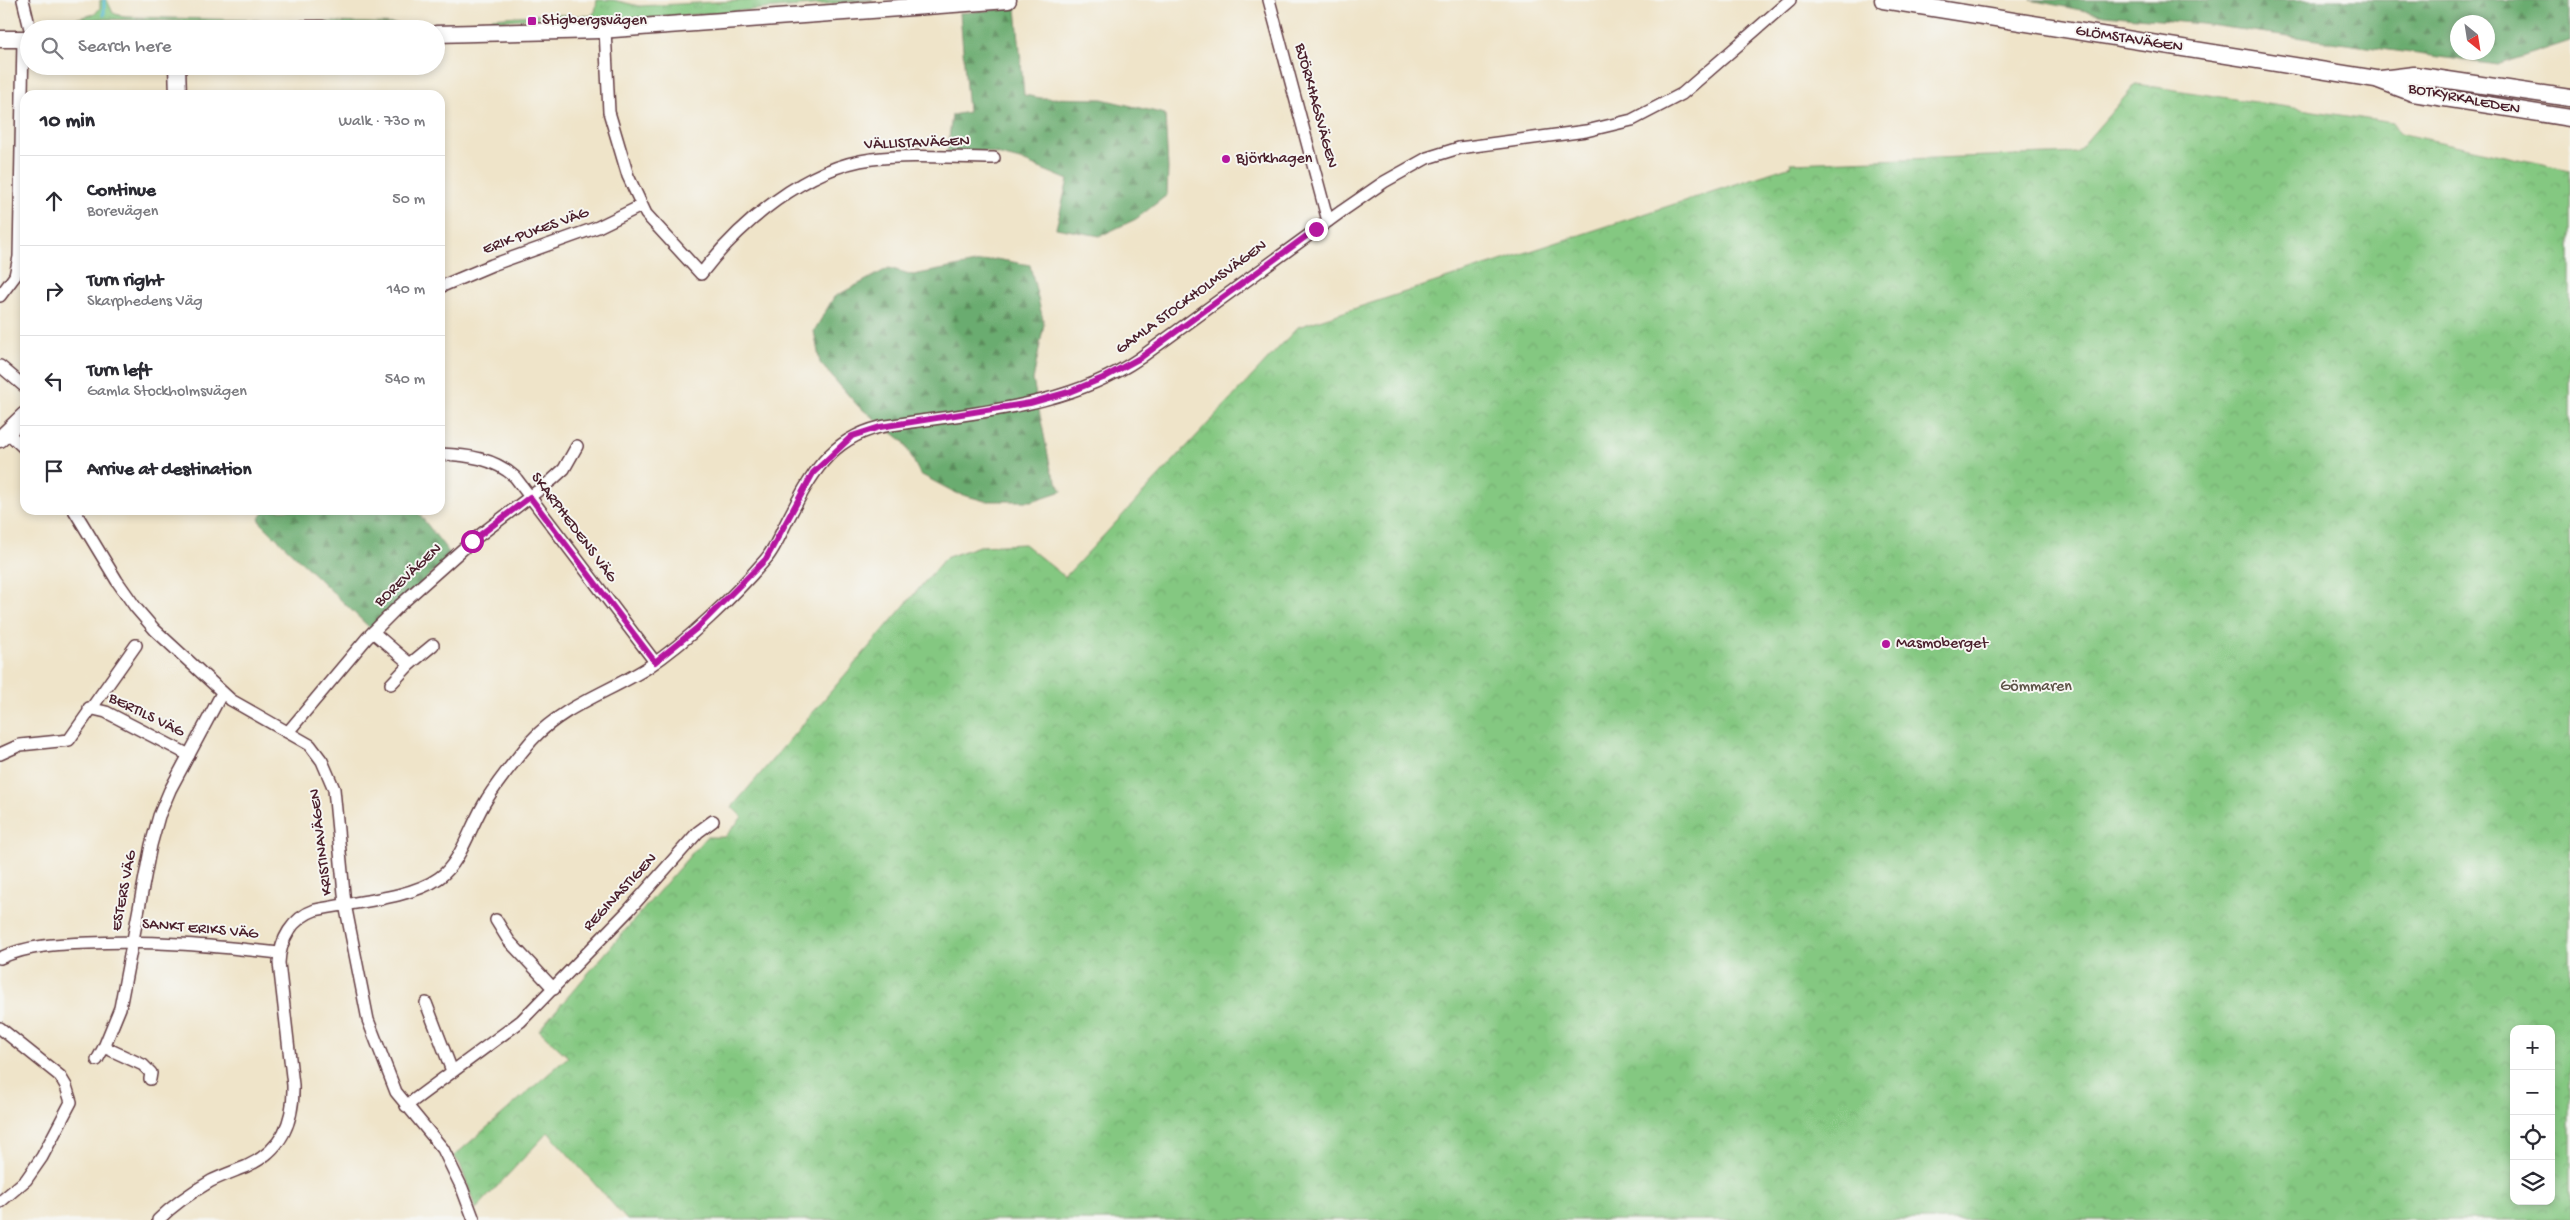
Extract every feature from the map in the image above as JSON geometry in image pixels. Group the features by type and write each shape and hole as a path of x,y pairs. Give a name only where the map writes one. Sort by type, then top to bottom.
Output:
{"main road":[{"path":"445,34 605,29 949,2 1008,0"},
{"name":"GLÖMSTAVÄGEN","path":"1883,0 2376,79"},
{"path":"0,39 20,37"},
{"path":"177,75 178,90"},
{"name":"BOTKYRKALEDEN","path":"2376,79 2414,75 2570,97"},
{"name":"BOTKYRKALEDEN","path":"2376,79 2413,93 2570,118"},
{"path":"2470,103 2486,99 2549,109 2559,108 2570,97"},
{"path":"4,436 20,419"}],"street":[{"path":"23,0 25,20"},
{"name":"BJÖRKHAGSVÄGEN","path":"1269,0 1328,221"},
{"name":"GAMLA STOCKHOLMSVÄGEN","path":"158,1220 175,1204 211,1181 266,1155 280,1142 288,1127 294,1105 293,1085 279,978 279,954 291,927 304,914 412,891 439,878 457,858 487,798 538,734 557,718 655,662 697,628 766,559 813,473 852,436 880,427 1015,406 1069,392 1103,378 1140,358 1384,182 1438,152 1611,126 1651,111 1682,94 1790,0"},
{"path":"605,29 609,112 628,176 641,206"},
{"path":"25,90 26,75"},
{"name":"VÄLLISTAVÄGEN","path":"641,206 701,274 751,220 822,173 870,159 994,158"},
{"name":"ERIK PUKES VÄG","path":"445,284 598,227 641,206"},
{"path":"0,296 15,276 19,257 20,229"},
{"path":"0,366 20,383"},
{"path":"4,436 20,446"},
{"name":"BOREVÄGEN","path":"288,732 373,632 451,558 530,497 564,468 577,446"},
{"name":"SKARPHEDENS VÄG","path":"445,454 460,454 496,464 515,477 655,662"},
{"name":"KRISTINAVÄGEN","path":"77,515 136,608 155,630 222,693 254,715 310,745 329,773 336,804 345,904 368,1020 386,1072 406,1106 443,1149 462,1188 474,1220"},
{"name":"BOREVÄGEN","path":"373,632 410,664"},
{"path":"0,754 20,745 69,740 136,645"},
{"path":"391,684 410,664 433,645"},
{"name":"ESTERS VÄG","path":"97,1060 119,1016 132,941 157,824 170,790 222,693"},
{"name":"BERTILS VÄG","path":"90,708 106,712 188,755"},
{"name":"REGINASTIGEN","path":"406,1106 521,1022 698,832 713,821"},
{"path":"496,920 521,955 554,988"},
{"name":"SANKT ERIKS VÄG","path":"0,958 42,945 132,941 186,942 279,954"},
{"path":"426,1003 452,1071"},
{"path":"0,1028 60,1076 66,1086 71,1102 42,1157 26,1180 0,1202"},
{"path":"104,1047 148,1069 151,1073 150,1078"}],"green space":[{"path":"100,0 107,0 113,13 124,17 247,20 71,20 95,14 100,8"},
{"path":"597,0 613,0 639,6 757,0 873,0 641,19 574,20 538,18 494,21 486,26 445,25 477,24 492,18 545,14 590,16 595,12"},
{"path":"2031,0 2570,0 2570,41 2497,65 2461,60 2495,60 2495,15 2450,15 2450,58 2202,24 2105,15"},
{"path":"1016,8 1024,95 1041,98 1102,99 1165,114 1168,168 1167,195 1136,219 1100,236 1056,228 1068,180 1020,160 985,151 947,152 952,115 968,112 960,13"},
{"name":"Gömmaren","path":"2136,84 2393,123 2399,133 2570,170 2570,1220 627,1220 548,1132 476,1209 460,1164 454,1156 568,1057 539,1030 706,837 725,837 742,817 732,807 945,558 979,546 1024,544 1065,577 1298,327 1791,166 1790,163 2076,153"},
{"path":"996,259 1030,265 1044,324 1033,380 1051,470 1062,491 1032,501 985,501 956,493 920,474 904,442 858,406 820,363 814,331 834,297 889,268 913,275"},
{"path":"262,515 420,515 451,555 372,630 262,524 259,518"}],"waterway":[{"path":"104,0 104,15"}],"place":[{"name":"Stigbergsvägen","path":"532,21"},
{"name":"Björkhagen","path":"1226,159"},
{"name":"Masmoberget","path":"1886,644"}],"route":[{"path":"472,541 530,497 655,662 673,650 697,628 766,559 813,473 835,450 852,436 867,430 900,423 980,413 1030,403 1069,392 1103,378 1140,358 1316,229"}]}
